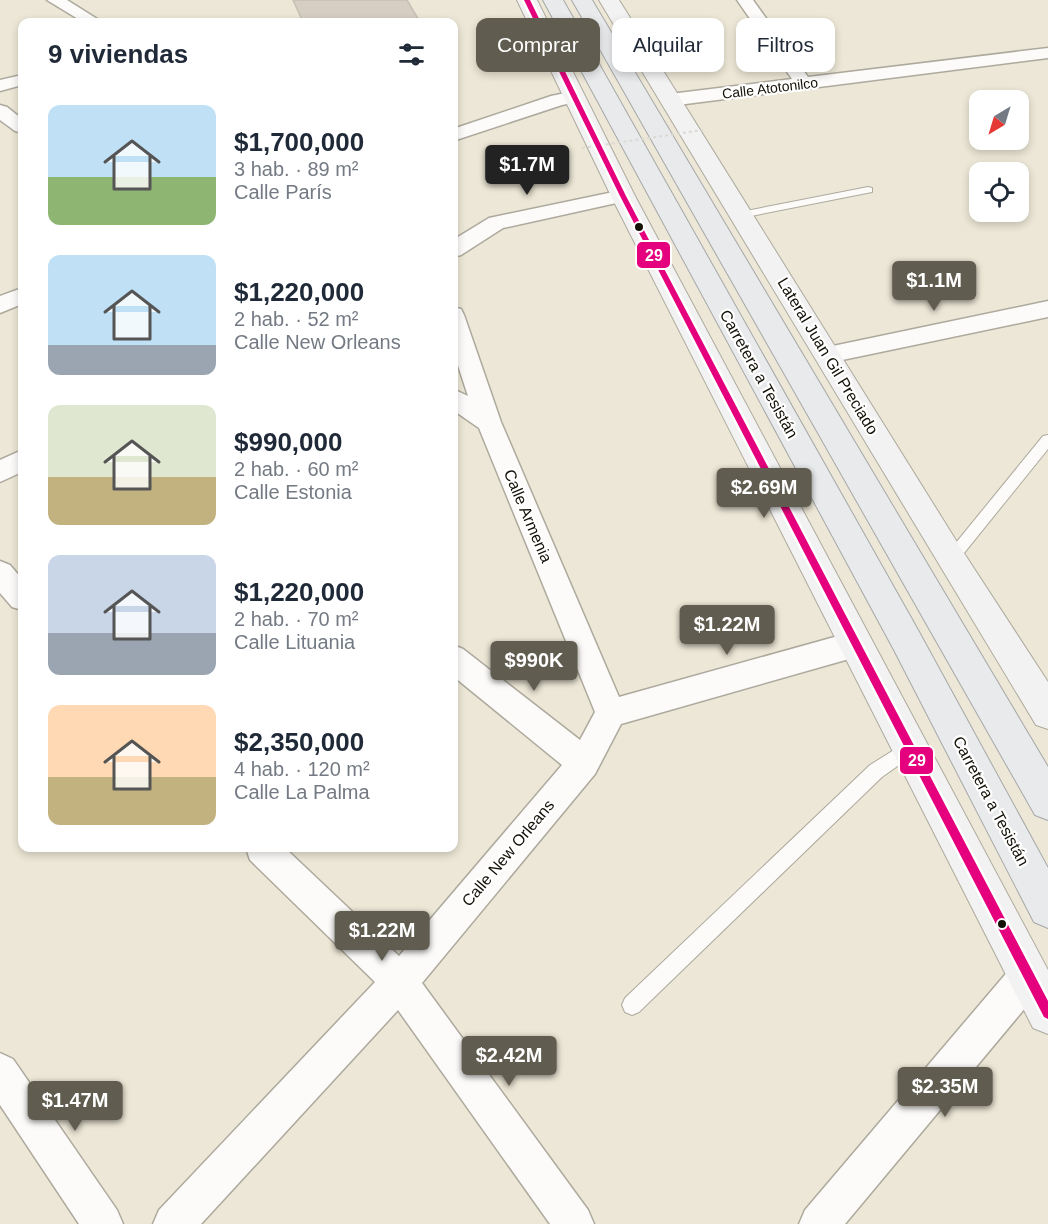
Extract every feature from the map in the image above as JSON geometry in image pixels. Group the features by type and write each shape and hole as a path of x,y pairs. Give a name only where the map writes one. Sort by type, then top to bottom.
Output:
{"main road":[{"path":"527,0 623,196 1048,1013"},
{"name":"Carretera a Tesistán","path":"553,0 906,640 1048,908"},
{"name":"Carretera a Tesistán","path":"596,1 1038,765 1048,802"},
{"name":"Lateral Juan Gil Preciado","path":"596,1 670,100 1048,713"}],"street":[{"path":"55,0 86,18"},
{"path":"746,0 804,84"},
{"name":"Calle Atotonilco","path":"670,100 1048,53"},
{"path":"0,86 18,81"},
{"path":"458,133 558,100 575,97"},
{"path":"0,111 18,125"},
{"path":"458,247 496,223 623,196"},
{"path":"0,305 18,298"},
{"path":"828,355 1048,309"},
{"name":"Calle Armenia","path":"458,330 489,422 611,713"},
{"path":"458,401 489,422"},
{"path":"0,472 18,462"},
{"path":"0,573 18,593"},
{"path":"611,713 856,644"},
{"path":"458,662 584,763"},
{"name":"Calle New Orleans","path":"173,1224 400,982 584,763 611,713"},
{"path":"266,852 400,982 574,1224"},
{"path":"819,1224 1028,976"},
{"path":"0,1072 103,1224"}],"lane":[{"path":"741,215 868,190"},
{"path":"951,559 1048,440"},
{"path":"632,1005 876,771 910,748"}],"path":[{"path":"582,148 703,130"}],"building":[{"path":"293,0 407,0 418,18 301,18"}],"transit line":[{"name":"29","path":"527,0 623,196 1048,1013"}]}
